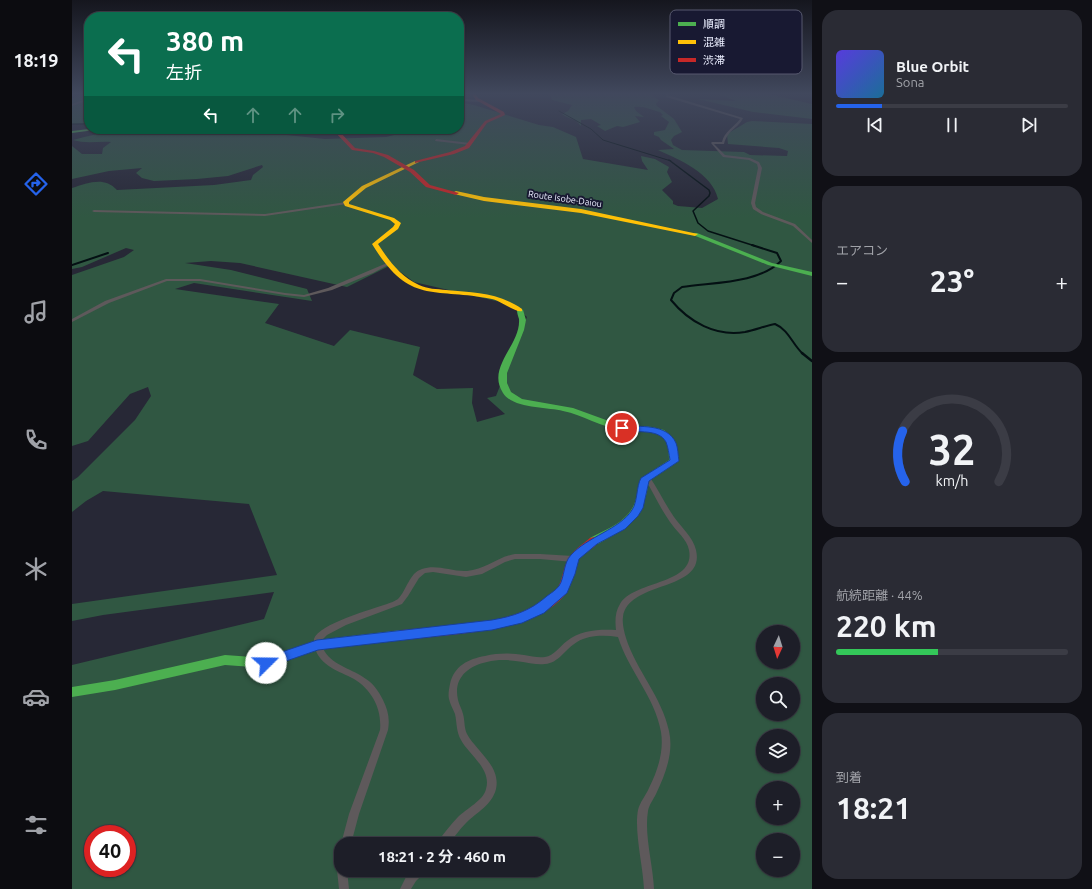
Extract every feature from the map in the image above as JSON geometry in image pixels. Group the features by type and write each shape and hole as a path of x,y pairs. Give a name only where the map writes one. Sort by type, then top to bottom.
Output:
{"street":[{"name":"Route Isobe-Daiou","path":"340,134 354,148 386,156 412,171 428,186 484,199 581,211 682,230 697,234 778,266 812,274"},
{"path":"94,211 265,216 346,203 364,187 403,167 423,159 452,154 470,144 475,134"},
{"path":"727,134 723,139 723,143 712,143 724,156 750,159 758,162 760,170 753,203 754,208 762,213 794,225 812,242"},
{"path":"436,140 470,144"},
{"path":"72,692 107,686 225,660 266,663 317,645 492,625 517,619 540,609 559,594 566,585 573,559 594,541 621,526 630,519 638,508 643,482 647,477 668,466 674,461 671,443 666,435 661,432 616,427 579,412 522,401 512,397 505,390 502,382 504,368 517,342 523,320 521,311 517,307 501,299 472,294 432,290 404,280 388,264 376,244 396,228 398,223 392,219 352,207 346,203"},
{"path":"72,321 107,302 166,280 200,280 304,296 330,289 388,264"},
{"path":"647,477 658,492 670,516 690,544 694,559 689,571 682,576 651,587 626,601 620,611 620,634 661,714 665,732 667,752 665,765 643,808 642,819 649,874 649,889"},
{"path":"348,837 354,814 384,730 386,716 382,707 365,683 330,662 319,651 317,645 321,634 399,602 405,597 418,574 425,570 431,569 460,575 486,571 509,558 544,557 573,559"},
{"path":"449,837 462,821 486,798 491,791 492,783 486,766 462,734 459,715 453,698 454,682 459,673 471,663 492,657 504,656 537,661 548,661 573,641 587,635 604,632 620,634"},
{"path":"343,877 344,889"},
{"path":"405,889 412,877"}],"green space":[{"path":"94,134 282,134 325,139 386,137 396,134 570,134 576,137 583,159 648,170 642,161 641,156 655,159 669,167 667,172 672,182 662,190 673,201 673,204 678,206 702,208 718,199 715,190 709,182 694,168 658,150 674,149 654,134 677,134 671,140 673,145 682,150 744,152 750,155 787,156 788,151 779,148 728,144 727,134 812,134 812,889 72,889 72,665 264,619 274,592 103,615 72,621 72,604 277,575 249,504 103,491 86,501 72,512 72,481 78,477 135,420 151,396 148,387 130,394 88,441 72,446 72,275 124,257 134,250 126,248 82,267 72,269 72,188 96,182 107,183 117,190 214,185 251,180 253,175 263,167 262,165 228,176 197,179 154,181 142,178 136,173 142,168 109,171 72,179 72,146 82,154 102,154 103,148 111,142 87,142 73,140","holes":["211,261 240,263 347,287 391,265 414,282 513,305 527,317 496,396 487,398 505,414 477,422 472,403 473,388 437,389 413,375 420,347 350,330 334,346 265,323 279,304 175,289 194,283 312,301 307,289 231,270 185,263"]}],"waterway":[{"path":"597,134 603,140 670,161"},
{"path":"670,161 709,190 709,196 693,211 698,223 708,231 755,246"},
{"path":"752,245 777,253 781,261 771,269 747,278 720,283 682,287 674,293 671,300 686,315 714,330 734,333 745,332 775,324 787,333 802,353"},
{"path":"72,265 108,253"},
{"path":"802,353 812,361"}],"traffic: fast":[{"path":"695,234 770,264 812,274"},
{"path":"520,310 522,320 521,330 506,362 503,373 503,383 507,393 512,398 528,403 563,408 583,414 615,427 656,430 664,434 670,440 674,461 645,480 640,501 635,513 625,523 594,541"},
{"path":"72,692 115,685 225,660 266,663 317,645 402,635"}],"traffic: slow":[{"path":"417,162 364,187 346,202 347,205 392,219 398,223 396,228 375,244 385,260 401,277 417,287 432,291 494,297 508,302 520,310"},
{"path":"456,193 484,199 581,211 695,234"}],"traffic: jam":[{"path":"339,134 354,149 374,152 386,156 412,171 428,186 456,193"},
{"path":"417,162 452,153 467,147 477,134"},
{"path":"402,635 484,626 505,622 524,616 542,607 562,591 573,559 594,541"}],"route":[{"path":"266,663 317,645 381,636 492,625 517,619 540,609 552,601 563,590 570,574 573,559 594,541 621,526 635,514 638,508 643,482 647,477 668,466 674,461 671,443 666,435 661,432 622,428"}]}
